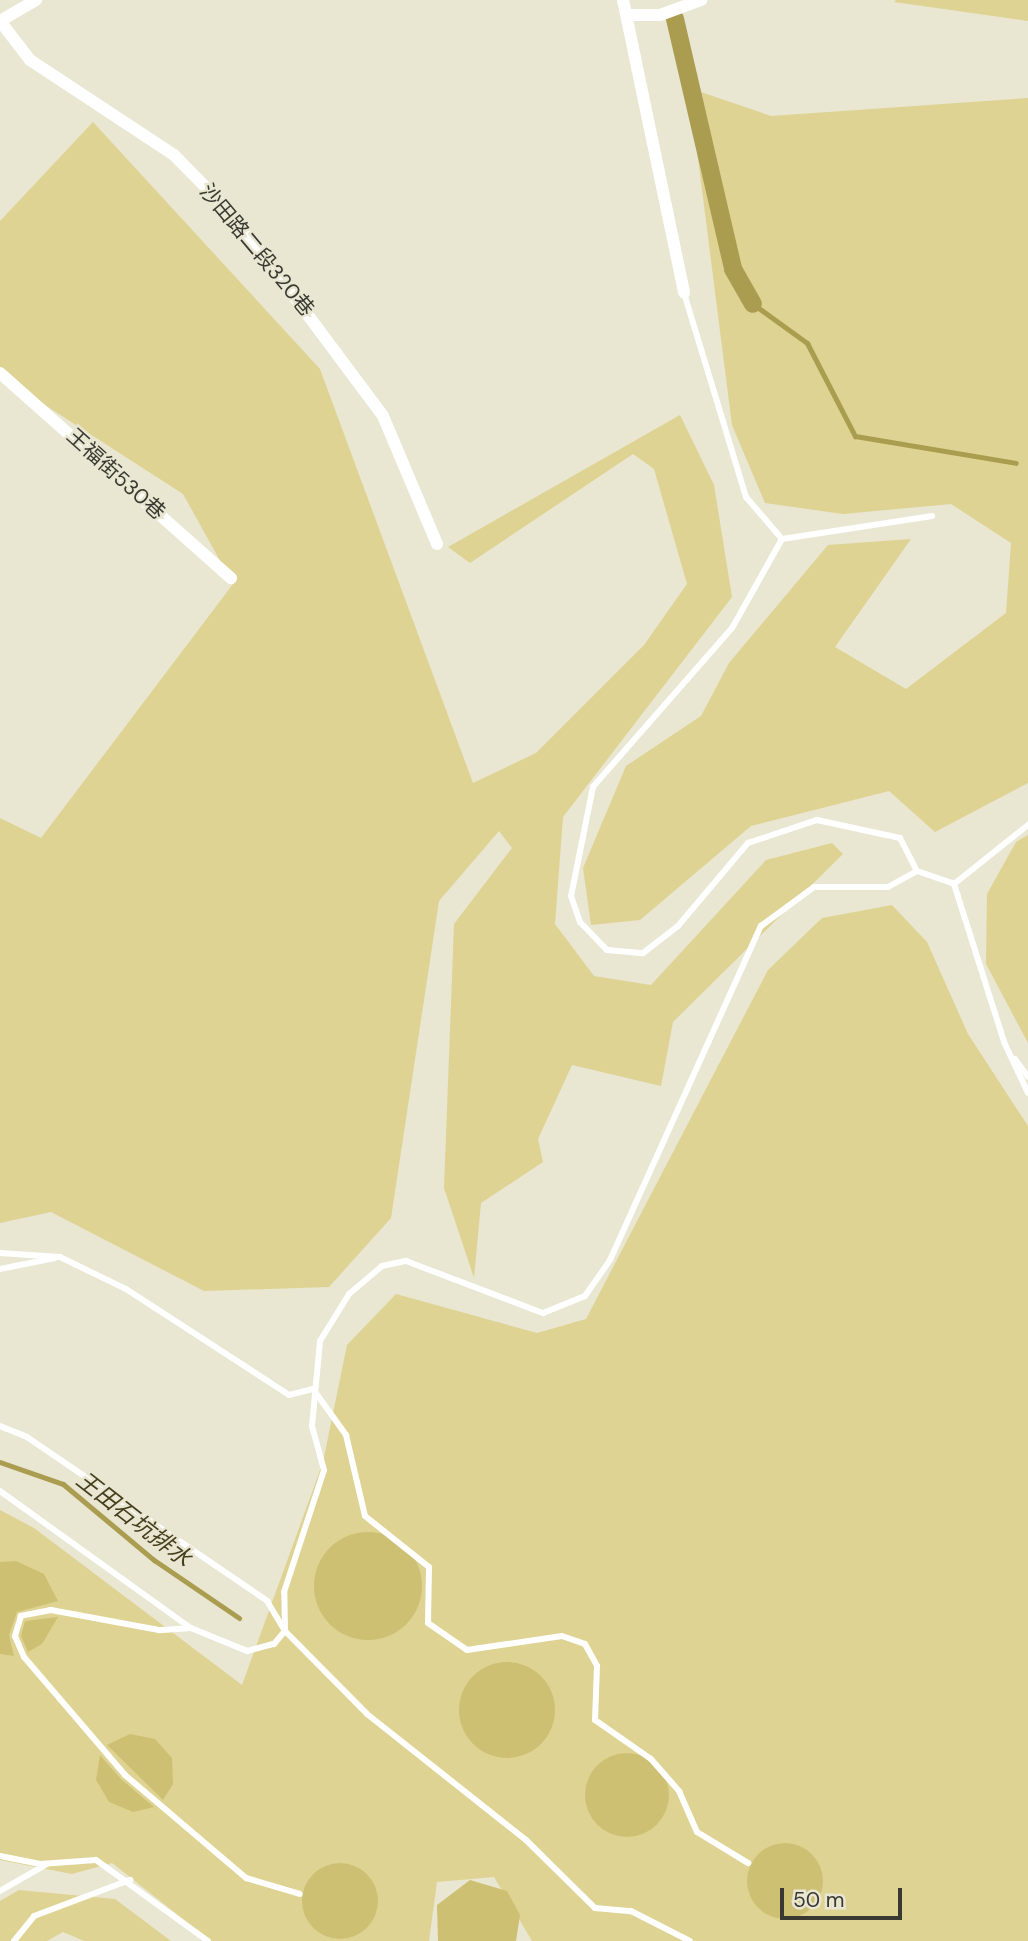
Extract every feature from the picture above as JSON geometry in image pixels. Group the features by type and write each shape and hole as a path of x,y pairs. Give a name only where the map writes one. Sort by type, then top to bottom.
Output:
{"street":[{"name":"沙田路二段320巷","path":"36,0 0,21 30,60 174,155 234,216 383,416 437,544"},
{"path":"623,0 684,293"},
{"path":"628,15 660,15 701,0"},
{"name":"王福街530巷","path":"0,373 231,578"}],"lane":[{"path":"684,293 746,497 782,539"},
{"path":"782,539 932,516"},
{"path":"782,539 732,628 593,787 571,896 580,922 607,950 643,953 678,926 748,843 817,820 900,838 917,871 954,884"},
{"path":"954,884 1028,825"},
{"path":"0,1491 191,1628 247,1651 274,1644 285,1631 284,1592 324,1470 312,1426 313,1389 320,1340 349,1294 382,1266 405,1261 442,1271 497,1300 543,1313 585,1296 610,1259 761,926 814,887 888,887 917,871"},
{"path":"954,884 1004,1042 1028,1093"},
{"path":"1004,1042 1028,1077"},
{"path":"0,1252 60,1257 126,1289 289,1395 313,1389"},
{"path":"0,1269 60,1257"},
{"path":"313,1389 346,1435 365,1517 429,1567 428,1623 467,1650 562,1636 585,1644 597,1666 595,1720 651,1759 679,1791 697,1832 748,1863"},
{"path":"0,1426 27,1437 267,1601 285,1631 367,1714 526,1840 595,1908 631,1911 690,1941"},
{"path":"191,1628 159,1630 51,1610 21,1616 15,1636 24,1657 125,1775 246,1878 300,1894"},
{"path":"0,1856 48,1863 96,1860 130,1880 208,1941"},
{"path":"0,1891 48,1863"},
{"path":"14,1941 34,1916 130,1880"}],"shaded area":[{"path":"896,0 1028,0 1028,21 894,2"},
{"path":"689,88 771,116 1028,98 1028,783 935,832 889,791 751,826 640,920 591,925 583,868 626,766 701,716 729,663 828,545 911,539 835,647 906,689 1006,613 1011,543 951,504 843,514 765,503 732,425"},
{"path":"93,122 320,369 473,783 536,753 644,645 687,584 654,469 633,454 470,563 448,547 680,415 714,485 732,597 563,817 555,924 594,976 651,985 766,860 832,843 843,854 673,1022 661,1086 572,1065 538,1139 543,1162 481,1203 474,1278 444,1188 454,924 512,848 499,831 439,901 391,1218 329,1287 204,1291 51,1212 0,1223 0,818 41,838 233,584 183,494 0,376 0,221"},
{"path":"1028,835 1028,1043 986,964 987,894 1016,842"},
{"path":"892,905 927,942 968,1034 1028,1126 1028,1941 532,1941 494,1877 437,1882 429,1941 211,1941 112,1863 72,1874 0,1860 0,1510 34,1528 242,1685 323,1462 347,1345 396,1294 537,1333 586,1319 768,970 822,918"},
{"path":"19,1890 115,1899 171,1941 84,1941 63,1932 47,1941 0,1941 0,1901"}],"building":[{"path":"368,1532 389,1536 406,1548 418,1565 422,1586 418,1607 406,1624 389,1636 368,1640 347,1636 330,1624 318,1607 314,1586 318,1565 330,1548 347,1536"},
{"path":"16,1561 44,1574 58,1601 17,1612 9,1635 14,1656 0,1654 0,1562"},
{"path":"58,1617 42,1644 28,1652 21,1636 25,1621"},
{"path":"507,1662 525,1666 541,1676 551,1692 555,1710 551,1728 541,1744 525,1754 507,1758 489,1754 473,1744 463,1728 459,1710 463,1692 473,1676 489,1666"},
{"path":"130,1734 155,1739 172,1758 173,1784 163,1800 107,1745"},
{"path":"627,1753 643,1756 657,1765 666,1779 669,1795 666,1811 657,1825 643,1834 627,1837 611,1834 597,1825 588,1811 585,1795 588,1779 597,1765 611,1756"},
{"path":"100,1755 121,1779 154,1807 133,1812 109,1802 96,1780"},
{"path":"785,1843 800,1846 812,1854 820,1866 823,1881 820,1896 812,1908 800,1916 785,1919 770,1916 758,1908 750,1896 747,1881 750,1866 758,1854 770,1846"},
{"path":"340,1863 355,1866 367,1874 375,1886 378,1901 375,1916 367,1928 355,1936 340,1939 325,1936 313,1928 305,1916 302,1901 305,1886 313,1874 325,1866"},
{"path":"470,1880 507,1891 520,1915 516,1941 438,1941 437,1905"}],"waterway":[{"path":"675,19 733,269 753,304"},
{"path":"753,304 807,343 855,436 1016,463"},
{"name":"王田石坑排水","path":"0,1462 63,1484 154,1560 239,1618"}]}
